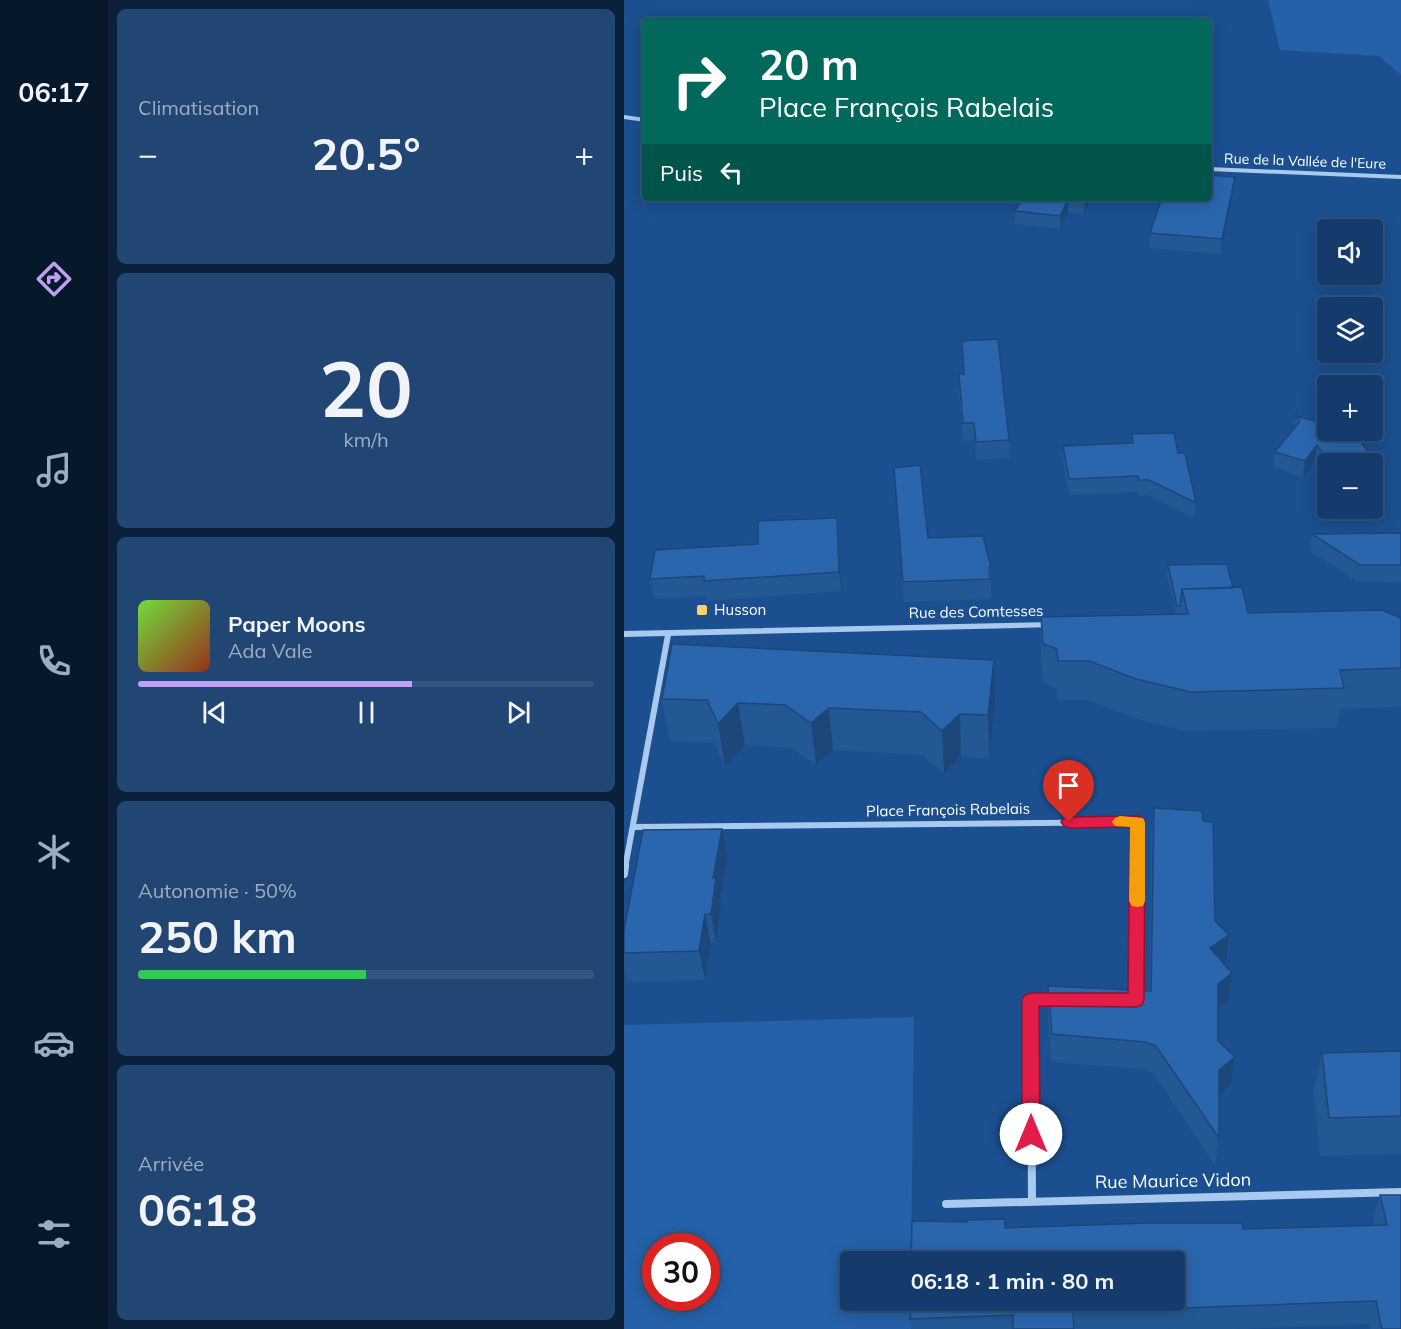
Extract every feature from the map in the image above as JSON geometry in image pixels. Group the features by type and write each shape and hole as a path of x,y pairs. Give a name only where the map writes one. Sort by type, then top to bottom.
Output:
{"street":[{"path":"624,117 642,120"},
{"name":"Rue de la Vallée de l'Eure","path":"1212,169 1401,177"},
{"name":"Rue des Comtesses","path":"624,634 668,635 1061,624"},
{"path":"624,874 668,635"},
{"name":"Place François Rabelais","path":"633,827 1138,822 1136,1000 1124,1000"},
{"path":"1032,1201 1031,999 1066,1000"},
{"name":"Rue Maurice Vidon","path":"946,1204 1401,1192"}],"shaded area":[{"path":"1268,0 1401,0 1401,75 1379,56 1280,50"},
{"path":"914,1017 911,1251 840,1251 840,1311 911,1311 911,1329 624,1329 624,1025"}],"building":[{"path":"1212,175 1235,177 1222,239 1150,233 1161,201 1212,201"},
{"path":"1021,201 1068,201 1060,216 1015,211"},
{"path":"998,339 1009,440 976,442 974,423 963,423 959,374 964,374 962,341"},
{"path":"1296,416 1317,422 1317,441 1360,441 1369,453 1322,453 1317,445 1305,461 1275,452 1300,421"},
{"path":"1174,433 1178,453 1185,453 1196,503 1149,480 1139,480 1138,476 1069,479 1063,446 1133,443 1132,434"},
{"path":"920,465 928,538 983,536 991,567 989,567 990,579 903,582 894,468"},
{"path":"837,518 839,572 704,581 704,576 650,579 655,550 758,544 758,521"},
{"path":"1401,533 1401,565 1360,565 1312,534"},
{"path":"1227,564 1233,588 1182,589 1180,606 1177,606 1168,565"},
{"path":"1242,587 1248,613 1382,610 1401,618 1401,668 1340,670 1344,688 1191,692 1136,679 1089,661 1058,661 1057,649 1043,644 1041,617 1188,614 1182,589"},
{"path":"672,644 994,660 988,715 960,714 942,731 921,712 829,708 811,723 785,705 738,703 718,724 707,700 662,699"},
{"path":"1154,808 1202,811 1203,821 1213,822 1215,921 1229,935 1210,948 1232,973 1218,984 1218,1041 1235,1057 1219,1070 1219,1138 1156,1046 1145,1042 1052,1034 1048,986 1151,991"},
{"path":"722,829 713,878 716,878 711,914 705,914 699,951 624,953 624,930 643,830"},
{"path":"1401,1051 1401,1116 1329,1118 1322,1053"},
{"path":"1380,1195 1401,1195 1401,1329 1382,1329 1376,1301 1185,1308 1185,1251 911,1251 912,1221 967,1222 967,1220 1005,1219 1005,1228 1148,1223 1242,1223 1243,1229 1387,1225"},
{"path":"910,1311 1101,1311 1073,1312 1074,1329 1013,1329 1013,1315 910,1319"}],"slow traffic":[{"path":"1120,822 1138,822 1137,901"}],"place":[{"name":"Husson","path":"702,610"}],"route":[{"path":"1031,1134 1031,999 1136,1000 1138,822 1069,822"}]}
